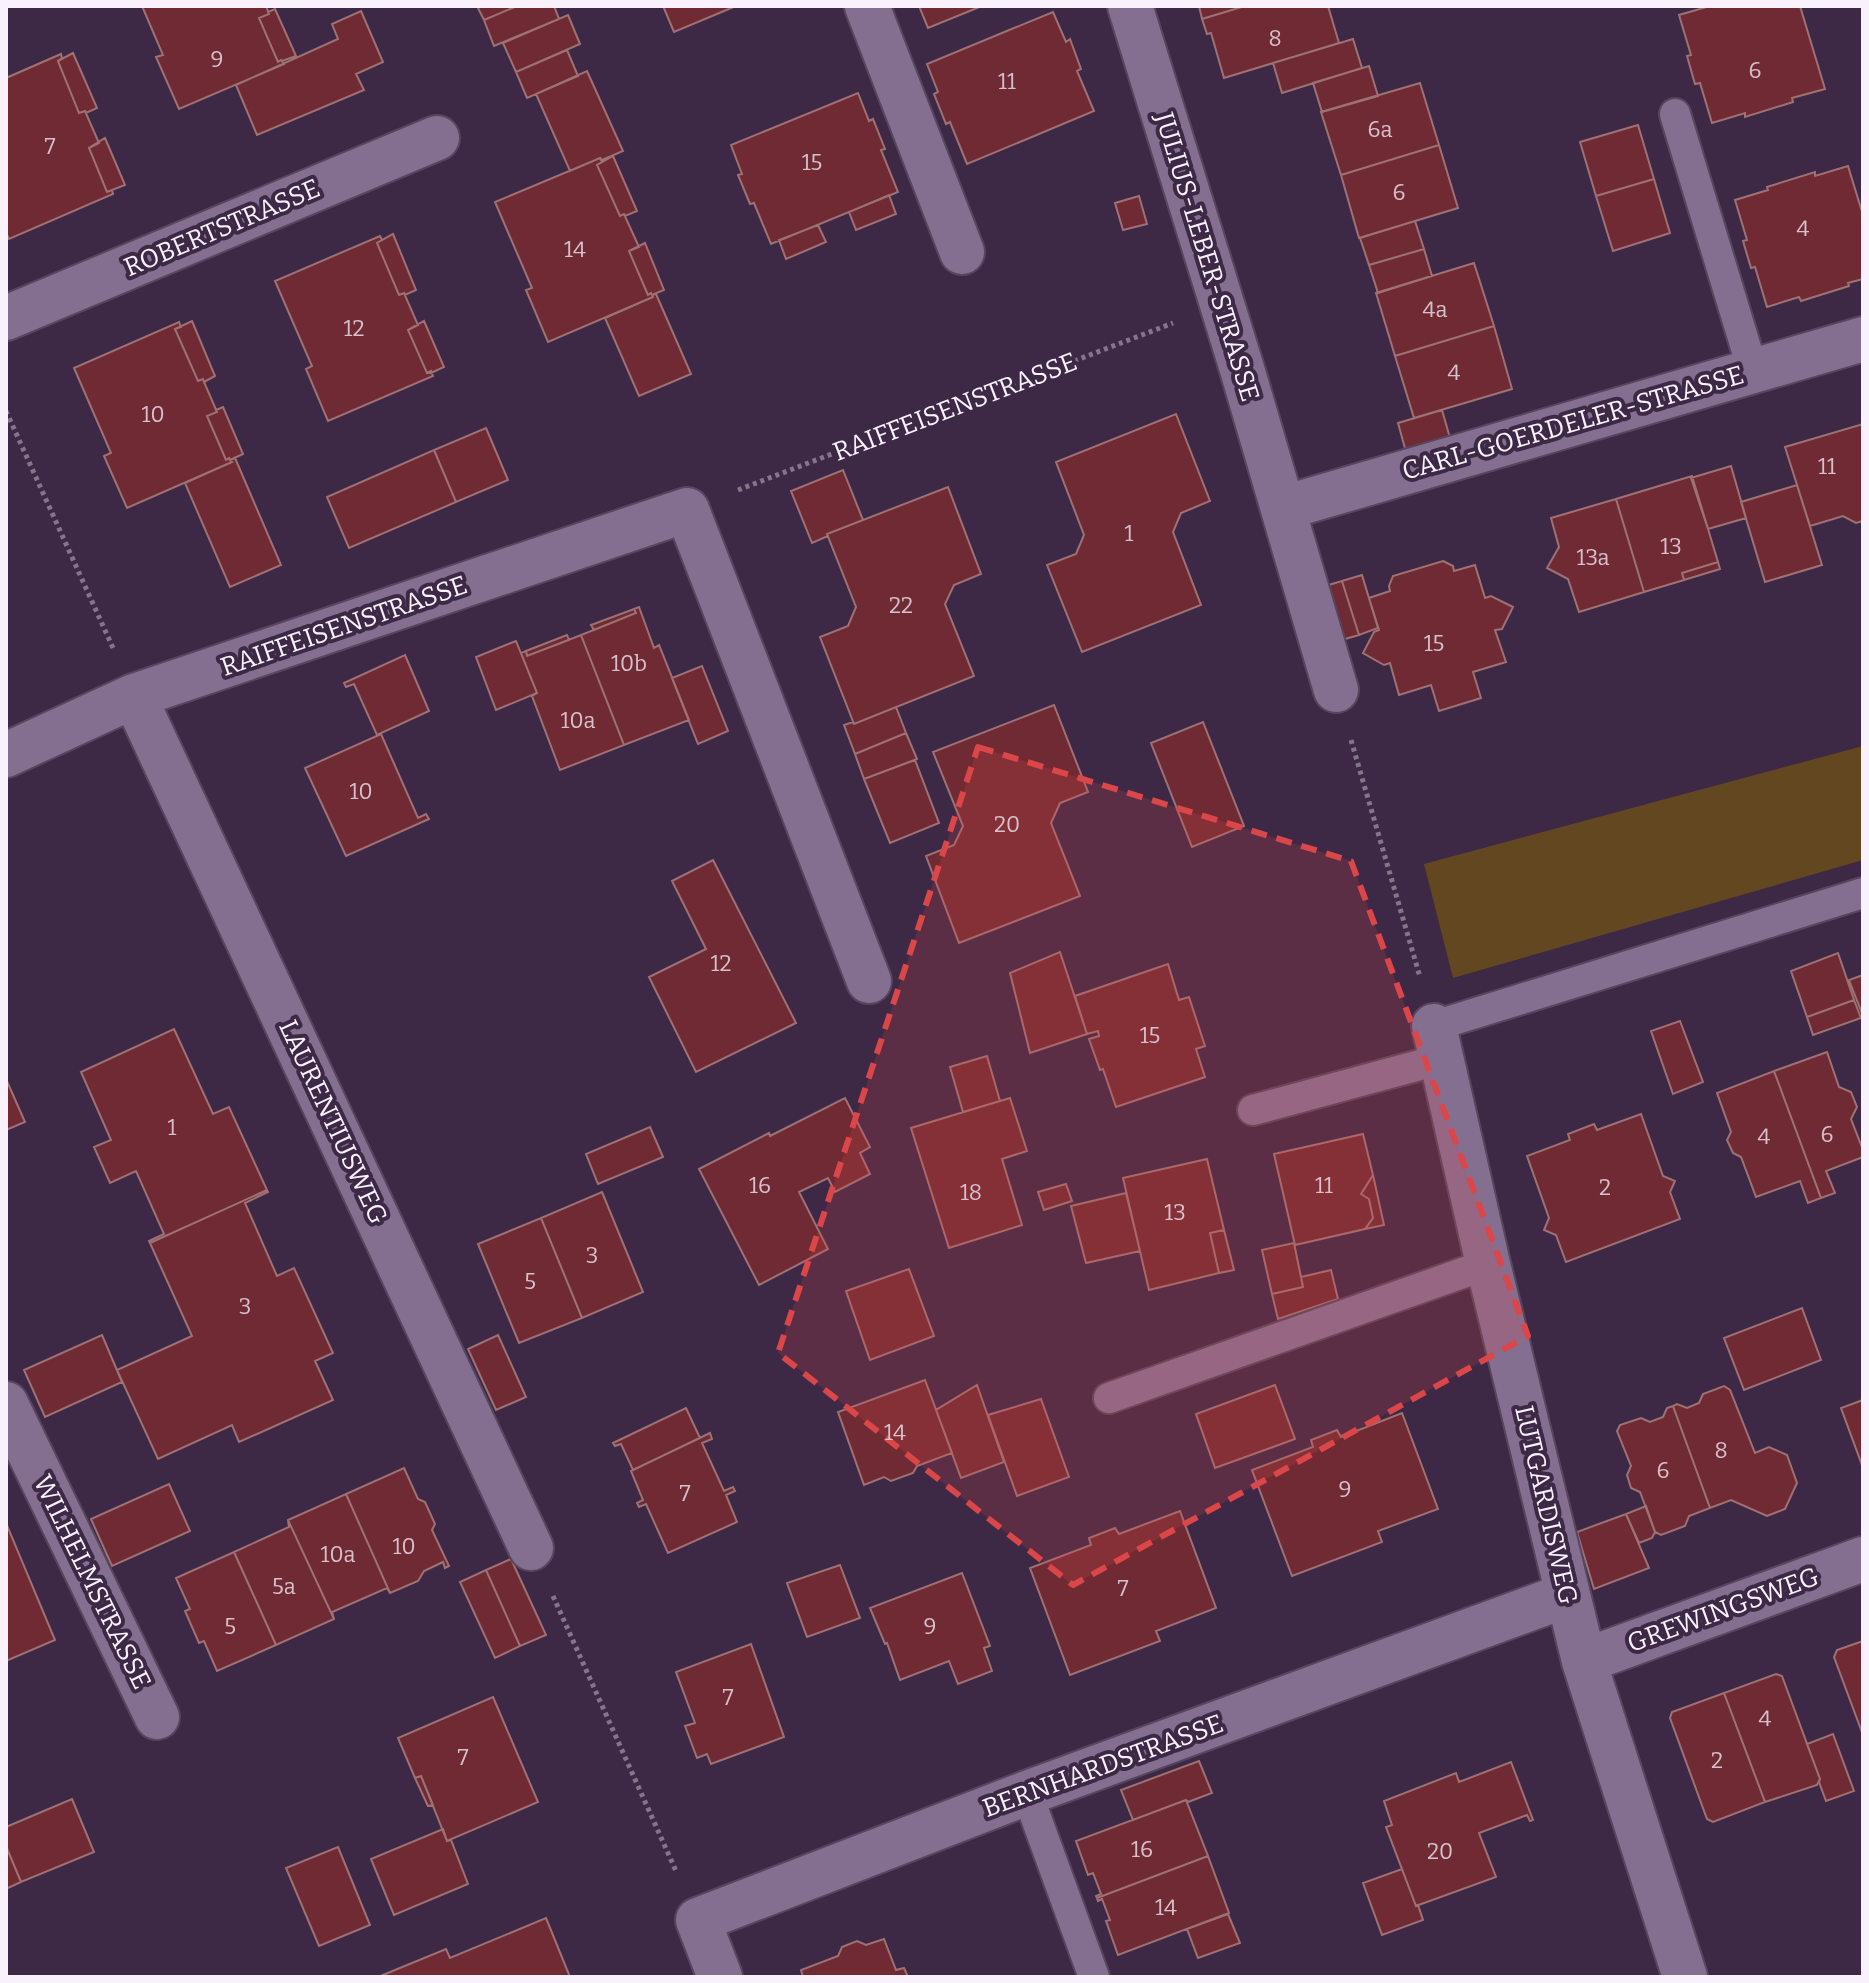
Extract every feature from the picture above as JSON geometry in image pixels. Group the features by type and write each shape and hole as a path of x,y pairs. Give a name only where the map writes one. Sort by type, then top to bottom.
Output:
{"street":[{"path":"867,6 962,252"},
{"name":"JULIUS-LEBER-STRASSE","path":"1130,6 1222,303 1336,690"},
{"name":"ROBERTSTRASSE","path":"6,318 437,138"},
{"name":"CARL-GOERDELER-STRASSE","path":"1283,508 1863,339"},
{"path":"687,510 869,981"},
{"name":"RAIFFEISENSTRASSE","path":"6,755 134,696 687,510"},
{"name":"LAURENTIUSWEG","path":"134,696 531,1548"},
{"name":"LUTGARDISWEG","path":"1438,1043 1584,1661 1685,1977"},
{"name":"WILHELMSTRASSE","path":"6,1404 157,1717"},
{"name":"GREWINGSWEG","path":"1584,1661 1863,1559"},
{"name":"BERNHARDSTRASSE","path":"698,1920 1027,1793 1567,1595"},
{"path":"698,1920 720,1977"}],"lane":[{"path":"1675,114 1753,371"},
{"path":"1253,1110 1863,893"},
{"path":"1109,1398 1488,1264"},
{"path":"1027,1793 1094,1977"}],"path":[{"name":"RAIFFEISENSTRASSE","path":"687,510 1222,303"},
{"path":"6,411 134,696"},
{"path":"1336,690 1438,1043"},
{"path":"531,1548 698,1920"}],"highlighted area":[{"path":"978,747 1351,861 1528,1336 1073,1585 778,1353"}],"shaded area":[{"path":"1863,746 1863,860 1453,978 1424,864"}],"building":[{"path":"142,6 266,6 269,14 259,18 278,62 281,60 284,64 179,109 156,57 163,55"},
{"path":"477,6 517,6 484,20"},
{"path":"517,6 554,6 559,19 494,46 484,20"},
{"path":"663,6 736,6 674,32"},
{"path":"919,6 982,6 928,28"},
{"path":"1199,6 1245,6 1202,19"},
{"path":"1245,6 1328,6 1339,43 1224,78 1211,33 1207,34 1202,19"},
{"path":"1710,6 1800,6 1825,89 1792,98 1793,102 1745,117 1745,113 1712,123 1700,83 1695,84 1687,56 1691,55 1679,15"},
{"path":"275,9 296,56 278,62 259,18"},
{"path":"361,11 383,62 356,74 364,90 257,135 236,85 338,39 332,24"},
{"path":"1053,12 1066,42 1070,39 1081,69 1077,71 1094,111 967,164 950,122 946,124 934,94 938,92 927,64"},
{"path":"568,15 580,44 516,72 503,43"},
{"path":"1353,39 1362,68 1282,93 1273,63"},
{"path":"567,50 578,76 527,98 516,72"},
{"path":"73,53 97,108 86,113 79,113 58,61"},
{"path":"61,54 62,58 58,61 79,113 85,111 99,143 89,148 107,192 112,190 113,194 9,239 6,233 6,78"},
{"path":"1369,66 1378,96 1322,112 1313,83"},
{"path":"587,71 623,151 570,171 536,94"},
{"path":"1420,83 1439,145 1341,175 1321,112"},
{"path":"858,93 869,121 873,119 885,149 881,150 898,192 771,244 738,175 742,174 731,145"},
{"path":"1638,125 1654,179 1596,196 1580,142"},
{"path":"105,138 125,185 107,192 89,148"},
{"path":"1439,145 1458,208 1359,238 1341,175"},
{"path":"613,156 637,211 625,216 620,216 597,165"},
{"path":"600,158 602,162 597,165 620,216 624,214 639,247 629,251 648,295 651,293 653,297 548,342 526,290 532,288 495,202"},
{"path":"1848,166 1863,215 1863,279 1801,301 1799,297 1767,307 1755,267 1751,268 1743,241 1747,240 1735,200 1815,172 1815,176"},
{"path":"1654,179 1670,233 1613,251 1596,196"},
{"path":"889,195 896,214 856,230 849,212"},
{"path":"1139,196 1147,224 1123,230 1115,203"},
{"path":"1415,221 1424,249 1369,265 1360,238"},
{"path":"818,225 826,242 786,259 779,240"},
{"path":"393,234 416,290 405,295 399,295 377,243"},
{"path":"380,236 382,240 377,243 399,295 404,293 418,325 408,330 427,373 431,371 433,376 328,421 306,369 312,366 275,281"},
{"path":"645,243 664,290 652,295 648,295 629,251"},
{"path":"1424,249 1432,276 1378,293 1369,265"},
{"path":"1474,263 1494,326 1395,356 1376,293"},
{"path":"656,294 691,374 639,396 605,318"},
{"path":"192,321 215,376 204,382 203,379 198,381 175,329"},
{"path":"424,321 444,367 431,373 427,373 408,330"},
{"path":"179,322 181,327 175,329 198,381 203,379 217,412 207,416 226,460 229,458 232,462 127,508 104,456 111,453 74,368"},
{"path":"1494,326 1512,389 1414,418 1395,356"},
{"path":"223,407 243,454 230,460 226,460 207,416"},
{"path":"1442,410 1450,438 1406,452 1398,423"},
{"path":"1176,414 1210,501 1181,513 1173,532 1201,605 1082,652 1047,565 1076,554 1084,535 1056,462"},
{"path":"1863,424 1863,521 1856,523 1843,516 1810,526 1785,447"},
{"path":"486,428 508,480 456,502 434,450"},
{"path":"434,450 456,502 349,548 327,497"},
{"path":"235,458 281,565 230,587 185,483"},
{"path":"1731,466 1746,518 1708,529 1691,478"},
{"path":"843,470 863,520 812,543 791,491"},
{"path":"1692,476 1718,562 1682,573 1684,580 1644,592 1616,499"},
{"path":"1797,485 1822,565 1765,582 1741,502"},
{"path":"948,487 981,574 954,585 945,604 974,676 854,724 820,637 848,626 856,607 827,534"},
{"path":"1616,499 1644,592 1579,612 1568,579 1547,568 1559,547 1551,518"},
{"path":"1443,561 1453,566 1454,571 1475,565 1485,598 1491,596 1513,607 1502,629 1495,630 1506,662 1473,672 1481,698 1439,711 1431,685 1399,695 1390,663 1384,665 1363,653 1374,632 1379,630 1369,598 1390,591 1393,576"},
{"path":"1718,562 1720,569 1684,580 1682,573"},
{"path":"1362,575 1378,628 1359,635 1342,581"},
{"path":"1342,581 1359,635 1331,643 1315,589"},
{"path":"639,607 654,648 659,645 689,720 624,745 581,635 636,613 634,609"},
{"path":"634,609 636,613 594,630 591,625"},
{"path":"567,635 569,640 527,656 526,651"},
{"path":"581,635 624,745 560,770 532,696 537,693 521,653 526,651 527,656"},
{"path":"516,641 537,693 496,710 476,657"},
{"path":"405,655 429,711 377,735 354,684 346,687 344,683"},
{"path":"702,666 728,731 698,744 672,678"},
{"path":"1054,705 1088,792 1060,803 1051,823 1080,896 959,943 926,856 954,845 963,826 933,752"},
{"path":"896,707 906,733 855,754 844,725"},
{"path":"1203,722 1244,826 1192,847 1151,743"},
{"path":"906,733 917,759 864,779 855,754"},
{"path":"381,734 418,818 426,814 429,819 346,856 305,768"},
{"path":"915,760 939,823 890,843 864,779"},
{"path":"713,860 796,1023 696,1072 649,977 706,949 672,881"},
{"path":"1060,952 1087,1034 1030,1053 1010,973"},
{"path":"1838,953 1854,1000 1807,1017 1791,971"},
{"path":"1168,964 1179,1000 1189,997 1205,1046 1196,1049 1205,1077 1116,1107 1089,1039 1099,1036 1098,1031 1087,1034 1075,996"},
{"path":"1863,975 1863,1016 1849,980"},
{"path":"1854,1000 1861,1018 1813,1035 1807,1017"},
{"path":"1680,1021 1703,1082 1673,1094 1651,1031"},
{"path":"174,1029 213,1114 229,1107 267,1190 150,1243 164,1234 136,1171 110,1183 94,1147 111,1140 81,1072"},
{"path":"1827,1052 1839,1087 1851,1092 1857,1107 1851,1119 1863,1157 1826,1171 1835,1193 1821,1198 1774,1071"},
{"path":"987,1056 1000,1101 963,1112 950,1067"},
{"path":"1774,1071 1821,1198 1808,1203 1800,1181 1756,1197 1741,1157 1733,1153 1727,1140 1731,1132 1717,1093"},
{"path":"6,1079 25,1122 6,1130"},
{"path":"845,1098 870,1147 860,1153 870,1174 835,1192 828,1178 799,1192 828,1249 759,1285 699,1169"},
{"path":"1010,1098 1027,1151 1002,1159 1022,1225 949,1248 911,1128"},
{"path":"1641,1114 1663,1176 1675,1181 1670,1192 1680,1219 1566,1262 1556,1235 1544,1230 1549,1218 1527,1156 1570,1140 1568,1134 1594,1124 1597,1130"},
{"path":"650,1127 663,1157 598,1184 586,1154"},
{"path":"1363,1134 1373,1175 1361,1194 1369,1199 1373,1218 1365,1229 1295,1245 1274,1154"},
{"path":"1207,1159 1224,1230 1210,1233 1219,1273 1149,1290 1123,1178"},
{"path":"1373,1175 1384,1225 1365,1229 1373,1218 1369,1199 1361,1194"},
{"path":"1066,1184 1072,1201 1044,1210 1038,1192"},
{"path":"267,1190 245,1203 277,1276 294,1268 333,1353 315,1361 333,1400 239,1442 232,1425 158,1459 117,1370 192,1336 150,1243"},
{"path":"602,1192 643,1292 582,1318 541,1218"},
{"path":"1126,1193 1140,1251 1086,1263 1071,1206"},
{"path":"541,1218 582,1318 519,1343 478,1244"},
{"path":"1224,1230 1234,1270 1219,1273 1210,1233"},
{"path":"1294,1243 1303,1287 1272,1294 1262,1250"},
{"path":"909,1269 934,1336 870,1360 846,1291"},
{"path":"1331,1270 1338,1299 1278,1319 1272,1294 1303,1287 1301,1277"},
{"path":"1802,1308 1821,1360 1744,1390 1724,1338"},
{"path":"102,1335 122,1382 45,1417 24,1370"},
{"path":"498,1335 526,1397 496,1410 468,1349"},
{"path":"925,1380 952,1453 917,1466 913,1473 891,1481 884,1477 864,1485 838,1412"},
{"path":"977,1385 1004,1462 961,1478 936,1410"},
{"path":"1275,1385 1295,1439 1215,1468 1196,1414"},
{"path":"1724,1386 1730,1390 1755,1453 1769,1447 1787,1455 1797,1483 1785,1509 1767,1516 1731,1500 1710,1508 1673,1406 1677,1404 1687,1408 1699,1403 1703,1394"},
{"path":"1041,1399 1069,1477 1017,1496 988,1415"},
{"path":"1863,1400 1863,1465 1862,1465 1841,1408"},
{"path":"1673,1406 1710,1508 1689,1516 1685,1526 1661,1535 1655,1532 1640,1492 1631,1488 1627,1475 1631,1466 1617,1431 1620,1425 1641,1418 1650,1422 1663,1417 1667,1408"},
{"path":"686,1408 700,1438 633,1470 621,1444 615,1446 613,1443"},
{"path":"1402,1413 1438,1509 1378,1531 1382,1542 1292,1576 1252,1470 1313,1447 1311,1440 1337,1430 1341,1437"},
{"path":"710,1433 712,1439 702,1443 724,1491 733,1487 735,1491 726,1495 737,1522 668,1553 646,1504 639,1507 637,1503 643,1500 631,1471"},
{"path":"404,1468 418,1499 425,1502 435,1524 432,1530 449,1566 445,1568 443,1562 424,1571 418,1581 390,1593 346,1494"},
{"path":"169,1484 190,1531 112,1566 91,1519"},
{"path":"346,1494 390,1593 387,1588 332,1612 334,1619 288,1520"},
{"path":"1646,1506 1655,1532 1652,1538 1639,1543 1626,1514"},
{"path":"1180,1511 1216,1608 1156,1631 1160,1641 1070,1675 1030,1568 1091,1545 1089,1538 1115,1528 1119,1534"},
{"path":"1626,1514 1649,1568 1594,1589 1577,1532"},
{"path":"288,1520 334,1619 276,1645 234,1552 289,1527"},
{"path":"6,1523 55,1640 6,1661"},
{"path":"234,1552 276,1645 217,1671 204,1641 199,1643 185,1611 190,1609 176,1578"},
{"path":"511,1559 546,1635 520,1646 486,1570"},
{"path":"840,1565 860,1618 807,1637 787,1583"},
{"path":"486,1570 520,1646 495,1658 460,1582"},
{"path":"962,1573 990,1646 984,1648 992,1671 958,1684 949,1661 900,1680 870,1608"},
{"path":"1863,1641 1863,1735 1834,1657 1837,1650"},
{"path":"751,1644 784,1737 711,1764 707,1754 697,1758 685,1726 695,1723 676,1672"},
{"path":"1776,1674 1782,1676 1820,1779 1817,1785 1765,1802 1724,1693"},
{"path":"1724,1693 1765,1802 1713,1822 1707,1819 1670,1718 1672,1712"},
{"path":"493,1697 538,1802 447,1841 421,1776 415,1778 398,1738"},
{"path":"1833,1734 1854,1791 1826,1801 1807,1744"},
{"path":"1199,1761 1212,1793 1133,1820 1121,1790"},
{"path":"1511,1762 1533,1820 1530,1821 1527,1815 1479,1833 1496,1877 1416,1906 1386,1827 1392,1825 1384,1801 1456,1773 1459,1782"},
{"path":"421,1776 433,1805 428,1806 415,1778"},
{"path":"72,1799 94,1852 21,1882 6,1846 6,1827"},
{"path":"1186,1800 1208,1856 1097,1898 1101,1894 1093,1873 1088,1875 1076,1841"},
{"path":"443,1829 447,1841 451,1840 468,1884 394,1915 371,1859"},
{"path":"6,1846 21,1882 6,1889"},
{"path":"338,1847 370,1925 319,1946 286,1868"},
{"path":"1208,1856 1229,1913 1118,1955 1106,1921 1110,1920 1102,1899 1098,1901 1097,1898"},
{"path":"1402,1869 1423,1920 1382,1935 1363,1883"},
{"path":"1228,1914 1240,1943 1198,1958 1187,1929"},
{"path":"546,1918 570,1977 378,1977 446,1949 450,1958"},
{"path":"884,1939 896,1970 904,1968 908,1977 803,1977 801,1970 838,1956 842,1947 857,1941 866,1945"}]}
